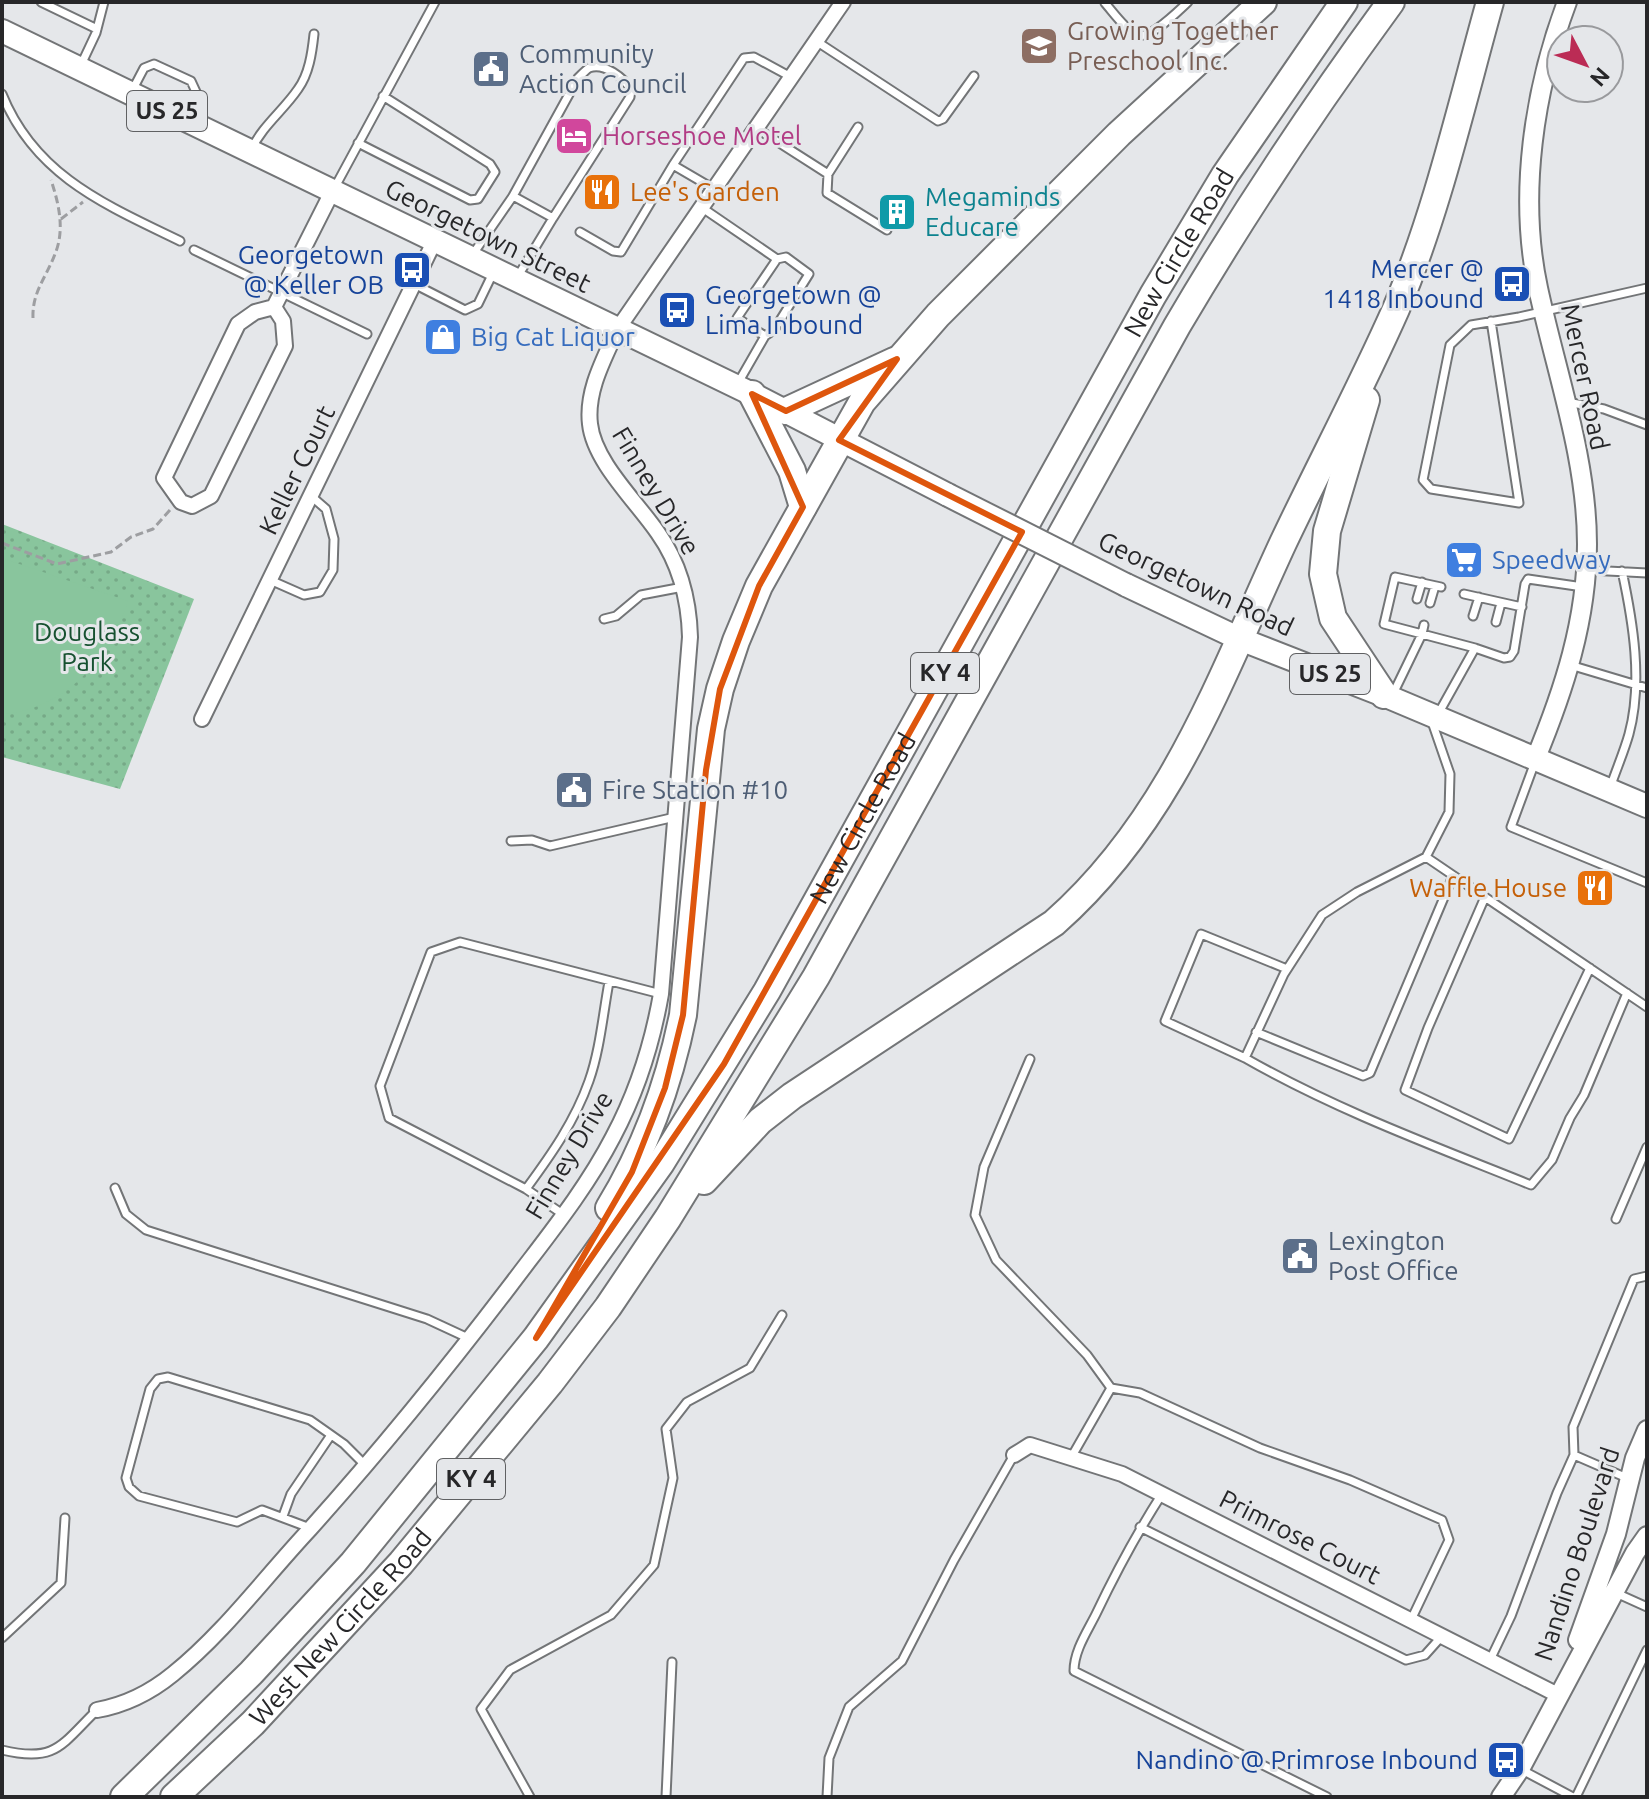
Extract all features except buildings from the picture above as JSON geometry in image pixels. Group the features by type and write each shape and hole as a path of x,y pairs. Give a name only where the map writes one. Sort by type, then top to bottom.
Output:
{"highway":[{"path":"536,1338 632,1172 665,1088 683,1015 706,770 720,689 759,586 862,402 897,359 1119,134 1263,2"},
{"name":"New Circle Road","path":"536,1338 661,1163 724,1064 854,837 1153,295 1225,175 1344,2"},
{"name":"New Circle Road","path":"668,1218 816,977 1177,326 1232,233 1334,80 1391,2"},
{"path":"1388,696 1333,618 1323,574 1327,531 1396,307 1426,223 1490,2"},
{"path":"668,1218 760,1121 860,1049 1021,947 1080,900 1125,849 1161,797 1203,723 1396,307"},
{"path":"786,411 897,359"},
{"path":"744,390 792,471 803,507"},
{"name":"West New Circle Road","path":"174,1797 253,1723 401,1563 550,1383 608,1307 668,1218"},
{"name":"West New Circle Road","path":"124,1797 251,1673 353,1563 536,1338"},
{"path":"201,1797 227,1771 253,1723"}],"main road":[{"name":"Georgetown Street","path":"2,31 744,390 948,495"},
{"name":"Georgetown Road","path":"948,495 1240,639 1388,696 1647,806"}],"street":[{"name":"Finney Drive","path":"97,1710 133,1699 174,1673 254,1591 366,1466 470,1339 564,1215 613,1138 633,1094 656,1024 661,994 690,637 689,610 672,556 659,533 603,458 590,424 595,382 617,330 843,2"},
{"name":"Mercer Road","path":"1535,760 1559,703 1570,665 1586,579 1584,499 1532,241 1531,176 1540,98 1567,2"},
{"path":"274,307 332,192"},
{"name":"Keller Court","path":"202,719 434,242"},
{"path":"274,307 283,321 285,346 211,496 192,506 181,502 164,478 238,324 255,312 274,307"},
{"name":"Nandino Boulevard","path":"1606,1589 1635,1458 1647,1430"},
{"name":"Primrose Court","path":"1014,1455 1030,1445 1122,1474 1558,1695"},
{"name":"Nandino Boulevard","path":"1501,1797 1520,1769 1558,1695 1606,1589 1647,1536"}],"lane":[{"path":"41,2 97,29"},
{"path":"80,69 97,29 104,2"},
{"path":"332,192 435,2"},
{"path":"1105,3 1135,35 1143,36 1153,32 1188,2"},
{"path":"251,152 259,134 300,87 312,54 314,34"},
{"path":"816,41 938,121 943,119 974,76"},
{"path":"580,232 613,251 621,252 673,165 744,58 754,57 791,77"},
{"path":"130,94 144,68 154,64 191,81 197,94 183,119"},
{"path":"470,259 513,196 578,78 588,68 602,67 629,85 630,97 515,281"},
{"path":"2,94 13,120 65,179 180,241"},
{"path":"358,143 470,200 478,199 495,172 490,164 383,96"},
{"path":"858,127 828,174 827,193 887,230"},
{"path":"756,128 828,174"},
{"path":"673,165 714,189"},
{"path":"513,196 553,218"},
{"path":"701,207 777,259"},
{"path":"194,250 367,334"},
{"path":"744,390 765,336 774,330 780,315 809,274 786,257 777,259 737,318 765,336"},
{"path":"414,284 465,310 478,304 494,271"},
{"path":"767,274 775,280"},
{"path":"1491,321 1519,503 1431,489 1423,480 1450,345 1471,325 1647,288"},
{"path":"754,293 761,299"},
{"path":"1565,402 1604,409 1647,425"},
{"path":"270,580 304,595 320,592 333,570 334,539 326,509 311,496"},
{"path":"1609,790 1630,732 1635,683 1631,614 1622,571"},
{"path":"1430,603 1438,586 1395,577 1384,624 1408,626 1422,634 1439,633 1466,641 1475,648 1488,648 1504,658 1510,657 1514,651 1528,579 1586,579 1622,571 1647,573"},
{"path":"1417,599 1422,582"},
{"path":"604,619 616,616 641,595 683,587"},
{"path":"1464,594 1522,607"},
{"path":"1473,616 1479,597"},
{"path":"1496,622 1501,603"},
{"path":"1388,696 1424,625"},
{"path":"1245,1058 1287,969 1322,915 1357,892 1426,857 1449,812 1450,774 1433,716 1475,648"},
{"path":"1570,665 1647,688"},
{"path":"1535,760 1511,827 1647,883"},
{"path":"511,841 532,840 550,846 675,817"},
{"path":"1426,857 1647,1007"},
{"path":"1256,1032 1344,1070 1363,1076 1370,1073 1453,876"},
{"path":"1485,897 1428,1028 1405,1090 1509,1139 1590,968"},
{"path":"1287,969 1201,934 1165,1021 1390,1129 1531,1185 1552,1160 1570,1118 1584,1095 1627,993"},
{"path":"564,1215 526,1189 389,1118 380,1086 431,952 460,942 661,994"},
{"path":"526,1189 554,1151 574,1116 590,1078 609,982"},
{"path":"1030,1059 984,1167 975,1215 996,1260 1087,1355 1111,1388 1140,1393 1260,1448 1350,1480 1442,1520 1449,1540 1411,1620"},
{"path":"1616,1219 1647,1147"},
{"path":"115,1188 126,1214 146,1230 427,1319 470,1339"},
{"path":"1490,1660 1511,1616 1574,1455 1573,1427 1634,1279 1647,1276"},
{"path":"530,1797 481,1709 510,1670 611,1615 654,1565 673,1478 666,1429 687,1402 750,1368 782,1315"},
{"path":"310,1528 262,1510 237,1522 139,1496 129,1487 126,1478 150,1389 158,1379 168,1377 310,1420 366,1466"},
{"path":"1072,1456 1111,1388"},
{"path":"283,1516 291,1494 331,1435"},
{"path":"827,1797 829,1758 849,1707 902,1661 954,1560 1014,1455"},
{"path":"1574,1455 1630,1479"},
{"path":"1162,1494 1140,1527 1074,1659 1074,1671 1327,1797"},
{"path":"2,1638 61,1583 65,1518"},
{"path":"1140,1527 1406,1660 1425,1655 1442,1636"},
{"path":"1606,1589 1647,1607"},
{"path":"1520,1769 1574,1797 1647,1650"},
{"path":"666,1797 672,1662"},
{"path":"2,1750 34,1756 48,1753 61,1746 97,1710"}],"path":[{"path":"33,318 32,302 55,254 61,232 61,219 44,158"},
{"path":"61,219 90,195"},
{"path":"2,543 57,564 98,555 111,552 131,537 153,529 181,502"}],"highlighted area":[{"path":"897,359 839,440 1022,532 724,1064 536,1338 632,1172 665,1088 683,1015 706,770 720,689 759,586 803,507 752,394 786,411"}],"green space":[{"name":"Douglass Park","path":"2,524 194,599 120,789 2,757"},
{"path":"2,558 128,601 109,643 82,678 45,703 2,714"}],"place":[{"name":"Growing Together Preschool Inc.","path":"1039,46"},
{"name":"Community Action Council","path":"491,69"},
{"name":"Horseshoe Motel","path":"574,136"},
{"name":"Lee's Garden","path":"602,192"},
{"name":"Megaminds Educare","path":"897,212"},
{"name":"Georgetown @ Keller OB","path":"412,270"},
{"name":"Mercer @ 1418 Inbound","path":"1512,284"},
{"name":"Georgetown @ Lima Inbound","path":"677,310"},
{"name":"Big Cat Liquor","path":"443,337"},
{"name":"Speedway","path":"1464,560"},
{"name":"Fire Station #10","path":"574,790"},
{"name":"Waffle House","path":"1595,888"},
{"name":"Lexington Post Office","path":"1300,1256"},
{"name":"Nandino @ Primrose Inbound","path":"1506,1760"}]}
